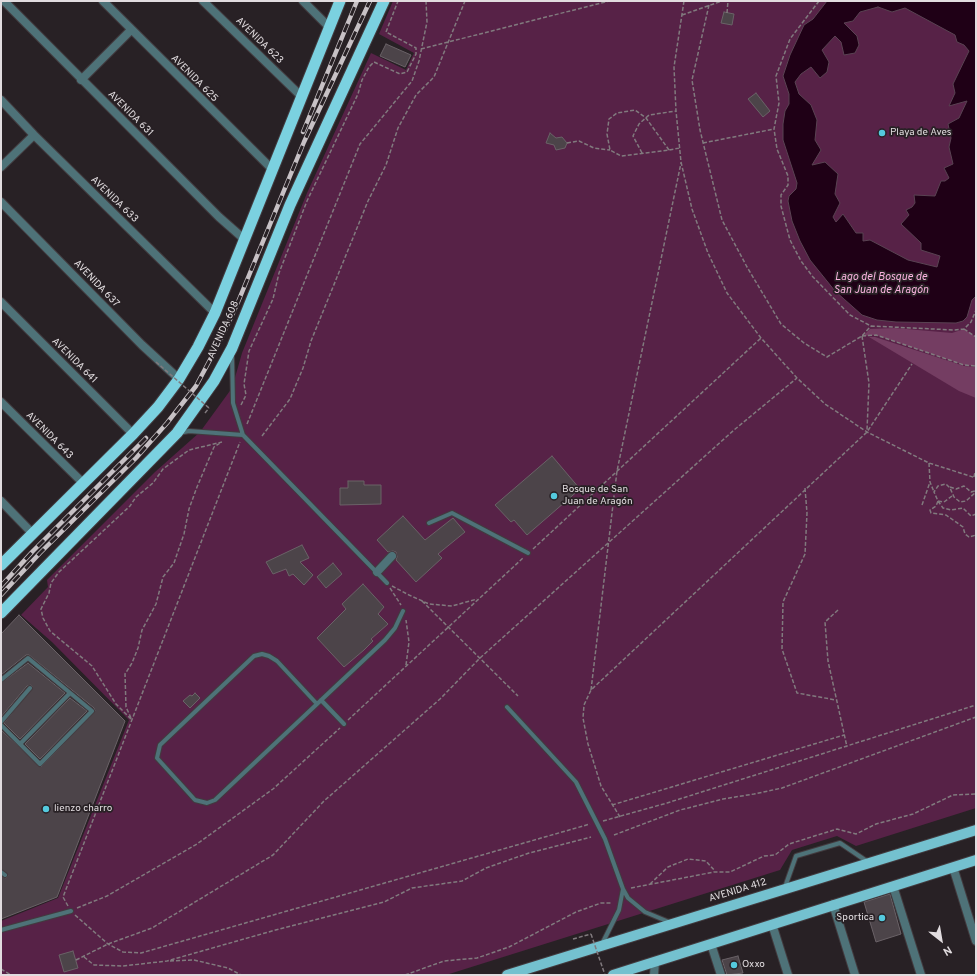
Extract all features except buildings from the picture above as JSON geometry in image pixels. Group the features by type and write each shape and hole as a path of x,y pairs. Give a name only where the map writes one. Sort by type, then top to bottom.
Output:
{"highway":[{"name":"AVENIDA 608","path":"1,565 133,434 158,407 179,379 198,347 215,313 340,1"},
{"name":"AVENIDA 608","path":"1,613 177,433 214,381 232,348 290,205 384,1"}],"main road":[{"name":"AVENIDA 412","path":"507,975 976,830"},
{"path":"613,975 833,904 976,860"}],"street":[{"name":"AVENIDA 631","path":"4,1 219,217 244,239"},
{"name":"AVENIDA 625","path":"103,1 273,170"},
{"name":"AVENIDA 623","path":"203,1 301,96"},
{"path":"302,1 330,27"},
{"path":"81,80 131,30"},
{"name":"AVENIDA 633","path":"1,100 34,135 215,313"},
{"path":"1,167 34,135"},
{"name":"AVENIDA 637","path":"1,202 142,345 179,379"},
{"name":"AVENIDA 641","path":"1,302 133,434"},
{"name":"AVENIDA 643","path":"1,402 84,484"},
{"path":"1,501 33,534"},
{"path":"377,572 392,556"},
{"path":"953,867 976,941"},
{"path":"893,886 921,975"},
{"path":"833,904 855,975"},
{"path":"772,924 788,975"},
{"path":"711,944 721,975"},
{"path":"654,975 655,962"}],"lane":[{"path":"232,348 233,403 243,435 387,583"},
{"path":"177,433 189,431 243,435"},
{"path":"429,523 452,513 528,553"},
{"path":"317,704 276,661 269,656 262,654 254,656 160,745 157,758 195,800 207,803 215,800 317,704 321,700 385,640 395,628 403,611"},
{"path":"1,680 28,658 92,711 40,764 1,725"},
{"path":"1,722 30,688"},
{"path":"20,744 70,693"},
{"path":"321,700 344,724"},
{"path":"507,707 576,782 605,838 623,889 628,898 645,912 675,924"},
{"path":"784,890 796,856 840,843 870,863"},
{"path":"1,872 5,876"},
{"path":"600,947 606,938 619,910 623,889"},
{"path":"1,930 71,911"}],"path":[{"path":"241,405 246,395 245,376 249,351 273,299 279,273 307,202 358,94 362,80 369,67 374,62 400,74 407,72 416,54 416,48 386,32 398,1"},
{"path":"262,436 290,399 303,368 311,341 368,201 386,165 398,128 416,95 434,77 465,1"},
{"path":"421,49 609,1"},
{"path":"684,1 674,67 676,111 681,162 692,209 708,253 727,292 761,338 797,378 825,404 867,432 929,462 975,478 975,472"},
{"path":"682,15 722,1"},
{"path":"727,13 728,1"},
{"path":"819,1 790,39 776,76 779,103 774,129 777,149 788,176 788,185 781,195 781,206 790,240 801,261 824,288 850,315 871,326 954,330 964,328 971,322 976,310"},
{"path":"709,5 692,80 703,143 722,220 747,267 781,324 804,343 827,357 862,336 871,326"},
{"path":"610,150 607,134 609,119 617,113 635,110 646,118 669,150"},
{"path":"642,153 632,136 639,124 649,115 676,111"},
{"path":"703,143 774,129"},
{"path":"566,143 579,141 594,148 610,150 621,156 680,148"},
{"path":"592,690 617,471 681,162"},
{"path":"964,328 976,337"},
{"path":"862,336 876,335 964,365 976,366"},
{"path":"862,336 869,383 867,432"},
{"path":"71,911 107,896 197,844 273,788 761,338"},
{"path":"156,362 209,408"},
{"path":"620,817 601,786 588,744 583,718 584,705 592,690 867,432 912,364"},
{"path":"76,960 108,944 152,928 273,855 324,801 440,699 480,658 608,545 734,430 797,378"},
{"path":"222,442 214,447 197,487 189,509 184,534 174,563 163,577 156,604 142,630 134,658 125,674 126,707 131,719 116,704 92,666 50,631 43,618 42,609 49,593 51,583 59,572 130,506 136,497 153,483 163,469 189,450 222,442"},
{"path":"929,462 930,482 938,501 943,508 951,510 963,508 971,516 976,514"},
{"path":"922,505 930,482"},
{"path":"934,492 938,486 946,484 956,489 964,486 971,492 976,492"},
{"path":"946,484 950,488 952,496 960,502 966,501 976,492"},
{"path":"806,488 807,513 804,554 783,602 782,649 797,693 836,700"},
{"path":"938,501 944,502 952,496"},
{"path":"938,501 936,506 930,510 931,513 946,515 963,528 965,534 969,536 976,535"},
{"path":"387,583 422,601 449,626 518,696"},
{"path":"422,601 452,606 479,599"},
{"path":"838,610 825,622 828,661 847,747"},
{"path":"614,835 680,810 723,799 782,788 976,717"},
{"path":"612,805 844,735"},
{"path":"631,888 716,872 730,872 764,856 775,855 789,844 837,829 856,834 876,824 913,814 953,795 976,794"},
{"path":"167,961 272,931 384,902 412,888 462,881 486,868 529,853 592,838"},
{"path":"648,885 668,867 688,859 706,861 716,872"},
{"path":"405,975 444,961 477,958 509,947 576,912 601,903 611,903"},
{"path":"573,939 591,934 605,975"},
{"path":"84,956 94,965 123,966 167,961 194,960 228,968 241,975"},
{"path":"1,969 11,975"}],"shaded area":[{"name":"Bosque de San Juan de Aragón","path":"393,1 976,1 976,808 856,846 837,836 792,850 780,870 446,975 1,975 1,921 58,898 129,720 52,642 21,615 48,587 47,580 155,472 200,432 232,388 242,353 307,193 371,53 406,70 414,53 379,34"},
{"path":"895,328 952,333 964,329 976,337 976,366 964,365 876,335 863,336 870,329"},
{"path":"869,337 875,337 964,366 976,367 976,398 959,391"}],"water":[{"name":"Lago del Bosque de San Juan de Aragón","path":"827,1 976,1 976,296 972,300 967,317 963,321 956,323 896,322 877,320 862,315 835,291 810,260 800,241 792,221 788,201 789,196 796,189 797,183 783,140 783,124 785,111 789,104 789,94 783,76 790,55 804,25 813,19","holes":["878,7 892,12 905,8 955,35 957,42 964,45 969,51 953,84 955,93 949,106 967,101 959,118 948,124 951,138 949,147 953,164 944,168 949,178 945,181 941,181 935,196 914,195 915,203 912,207 906,210 909,215 901,224 921,243 921,250 940,256 937,267 908,260 870,240 863,241 863,233 856,233 843,214 836,222 833,217 840,203 835,194 838,174 825,162 812,165 821,150 815,140 817,120 811,105 799,94 795,82 801,74 811,67 820,78 827,72 829,62 822,50 835,36 841,42 844,55 855,53 859,45 857,36 844,23 853,21 860,12"]}],"railway":[{"path":"303,132 357,1"},
{"path":"1,595 40,553 136,458 167,423 196,386 219,343 238,302 304,142 370,1"},
{"path":"1,586 33,551 146,438"}],"place":[{"name":"Playa de Aves","path":"882,133"},
{"name":"Bosque de San Juan de Aragón","path":"554,496"},
{"name":"lienzo charro","path":"46,809"},
{"name":"Sportica","path":"882,918"},
{"name":"Oxxo","path":"734,965"}]}
